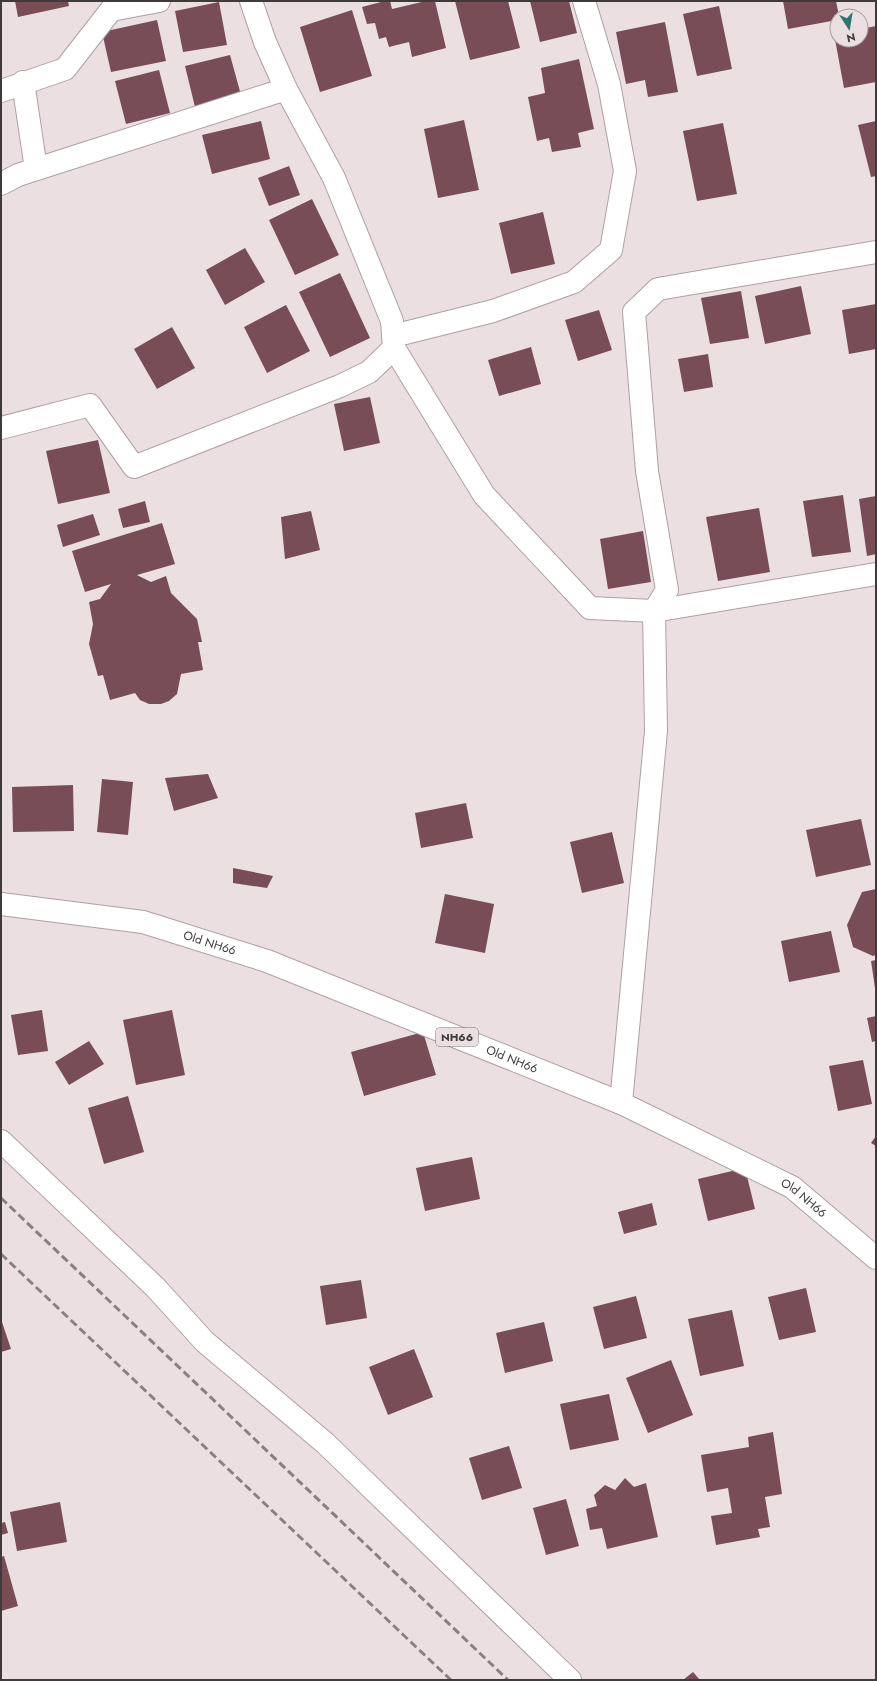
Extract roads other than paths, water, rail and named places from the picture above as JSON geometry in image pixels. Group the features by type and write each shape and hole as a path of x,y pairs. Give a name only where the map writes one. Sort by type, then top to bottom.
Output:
{"street":[{"path":"1,91 23,82 66,69 111,10 159,1"},
{"path":"250,1 265,42 286,89 334,178 392,321 393,342 484,495 590,608 654,610 876,574"},
{"path":"1,428 90,405 134,467 340,386 369,372 393,342 493,311 574,282 611,250 625,171 609,84 584,1"},
{"path":"23,82 36,169"},
{"path":"1,184 18,175 36,169 286,89"},
{"path":"621,1103 656,731 654,610 667,590 647,471 634,312 658,289 876,252"},
{"name":"Old NH66","path":"1,904 143,922 260,959 621,1103 792,1187 876,1258"},
{"path":"1,1142 155,1287 205,1342 325,1443 570,1680"}],"railway":[{"path":"1,1198 508,1680"},
{"path":"1,1254 451,1680"}]}
